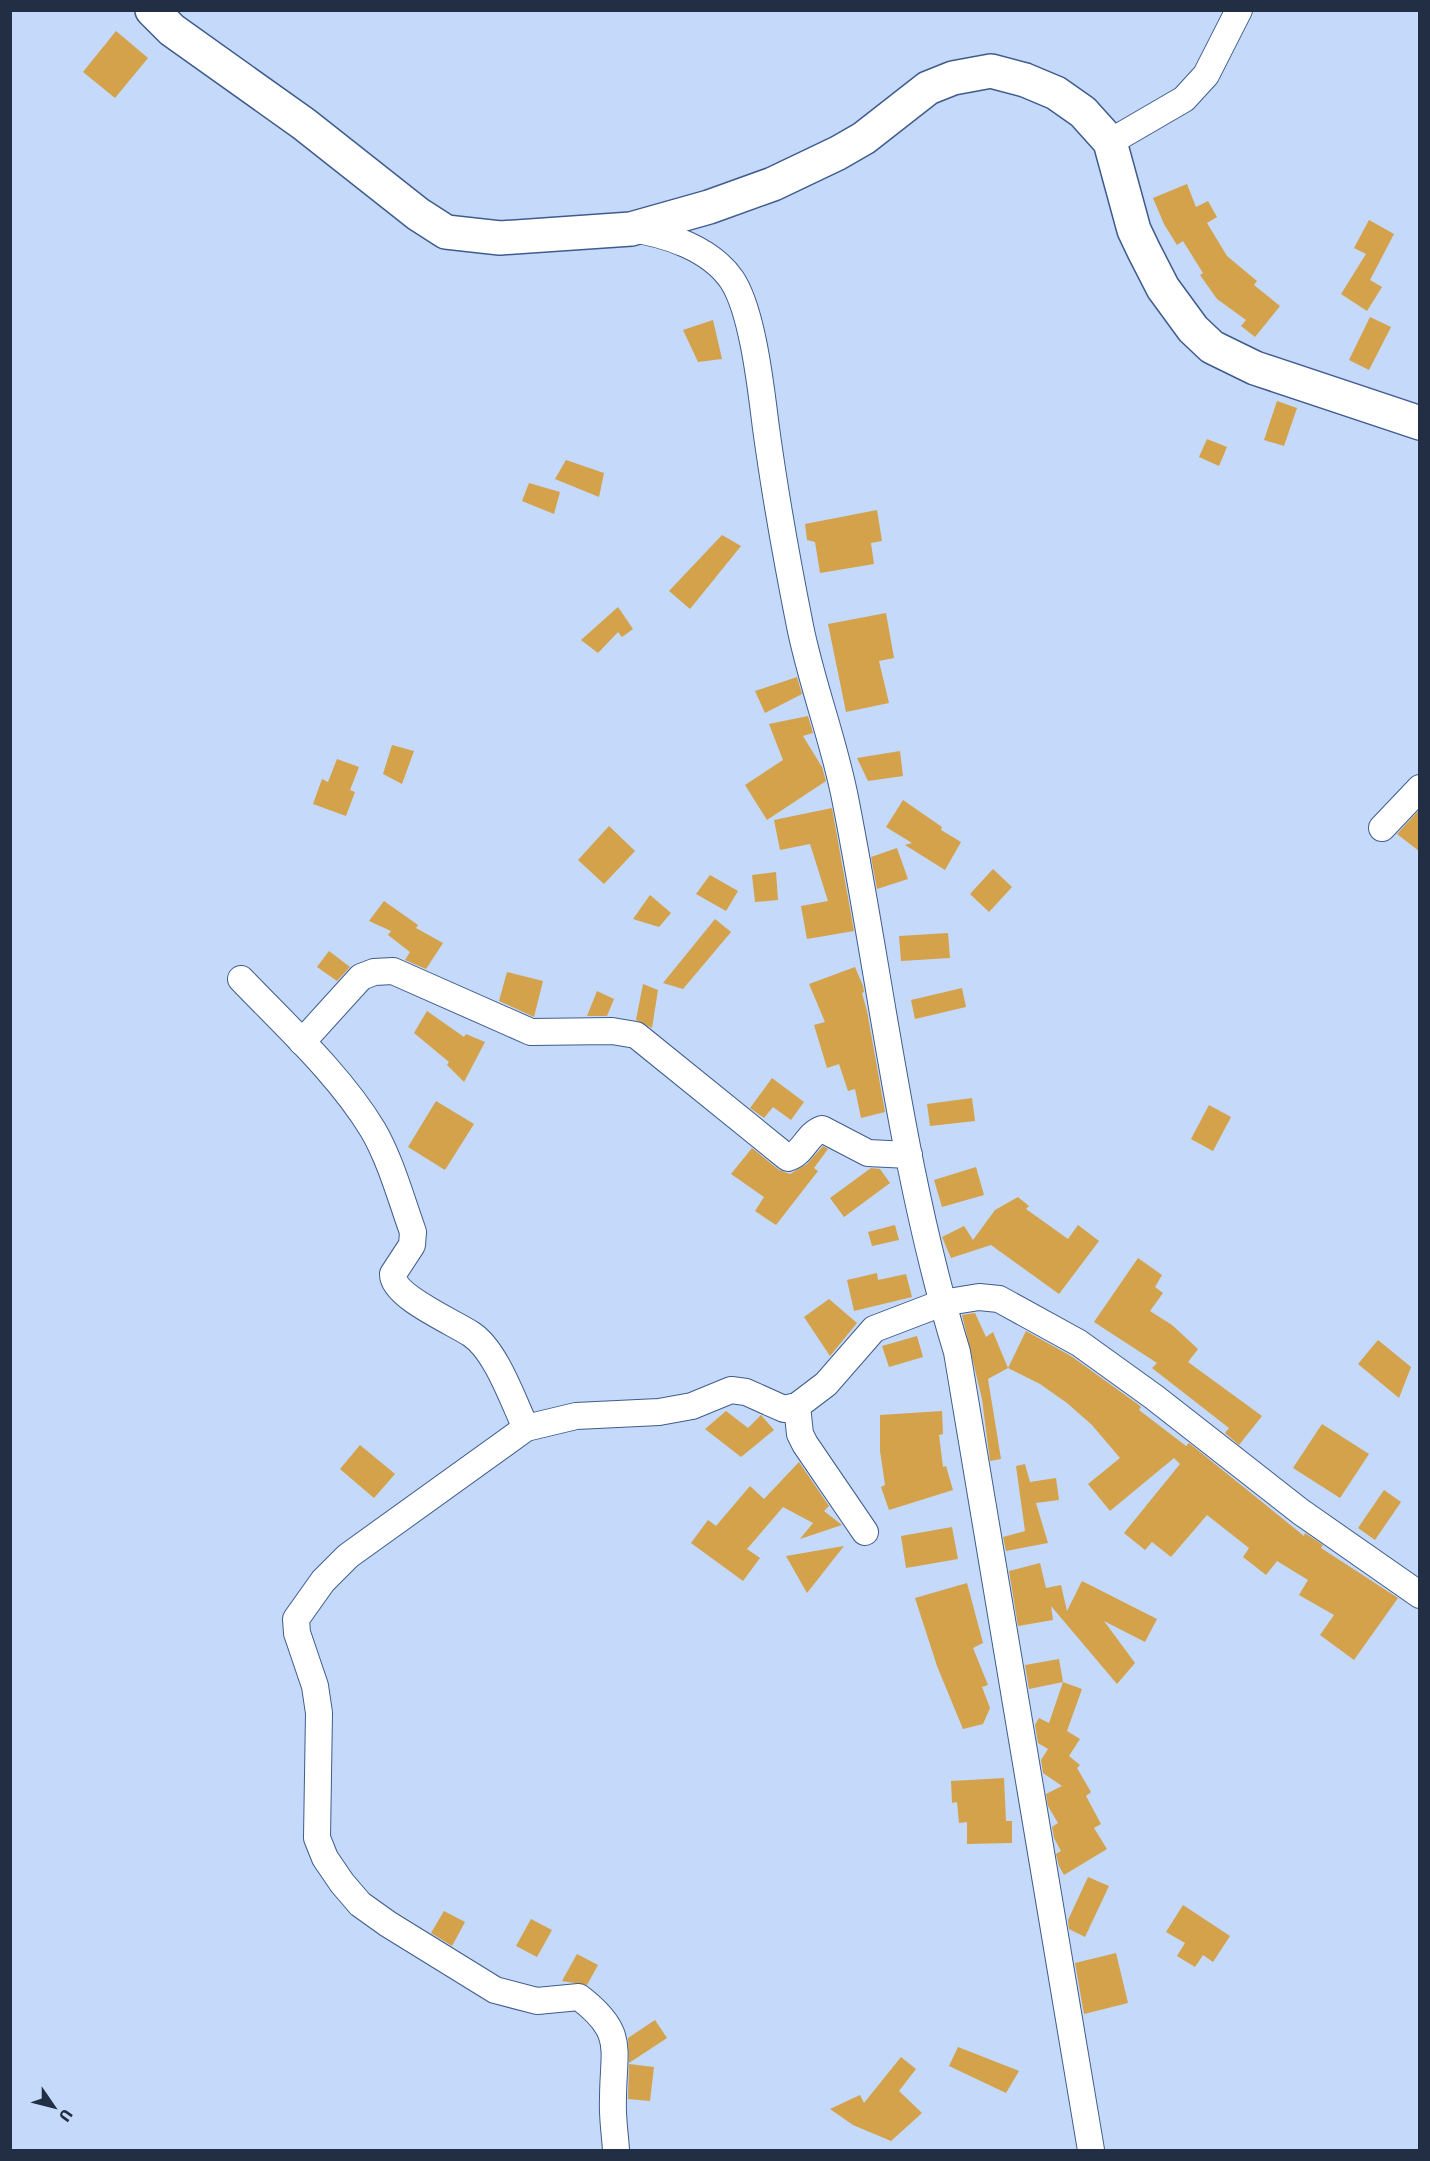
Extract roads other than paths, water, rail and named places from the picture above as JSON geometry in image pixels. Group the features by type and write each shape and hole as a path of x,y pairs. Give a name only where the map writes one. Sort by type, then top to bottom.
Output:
{"main road":[{"path":"152,10 172,30 304,124 418,214 446,232 500,238 631,229 709,207 773,184 864,138 928,88 953,78 991,71 1025,80 1056,93 1083,112 1110,142 1134,230 1144,251 1163,288 1193,329 1212,347 1255,368 1419,423"}],"street":[{"path":"1110,142 1184,99 1206,75 1239,10"},
{"path":"631,229 654,232 701,253 725,273 742,301 762,385 767,430 800,628 846,800 909,1155 942,1303 957,1352 1092,2151"},
{"path":"1382,828 1419,788"},
{"path":"302,1042 361,977 374,972 393,971 531,1032 612,1031 636,1035 788,1158 795,1155 815,1132 822,1129 868,1153 909,1155"},
{"path":"241,979 302,1042 361,1111 374,1133 413,1232 414,1240 393,1274 396,1286 434,1313 472,1335 486,1347 526,1428"},
{"path":"616,2151 612,2098 615,2043 601,2015 579,1997 537,2001 495,1990 388,1924 360,1904 342,1883 325,1858 318,1838 319,1713 315,1686 295,1625 299,1611 348,1556 526,1428 576,1416 659,1412 692,1406 731,1390 746,1392 784,1409 797,1406 821,1389 874,1329 942,1303 979,1296 999,1299 1079,1342 1154,1397 1301,1512 1419,1595"},
{"path":"797,1406 800,1434 805,1444 865,1532"}]}
